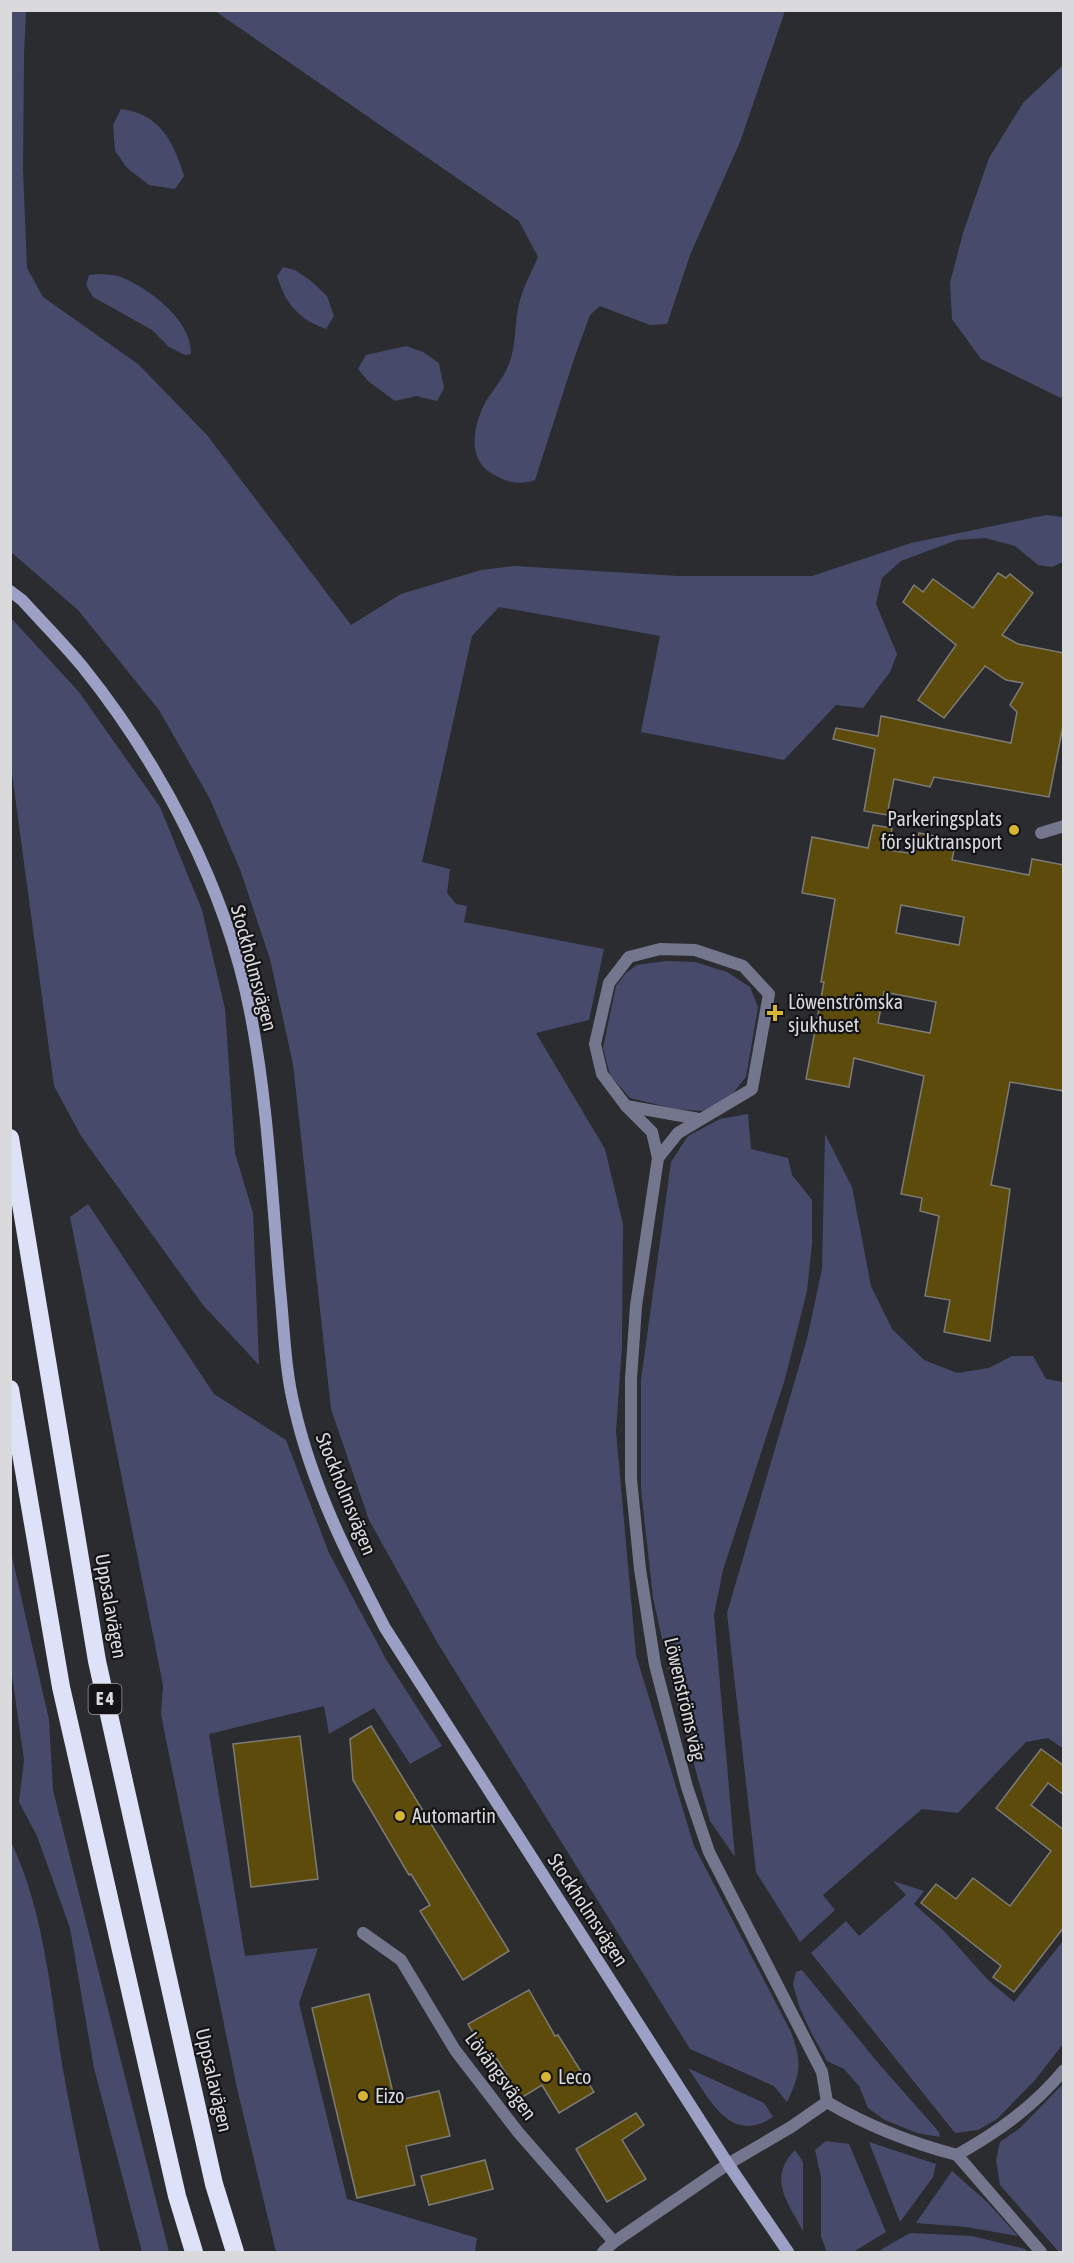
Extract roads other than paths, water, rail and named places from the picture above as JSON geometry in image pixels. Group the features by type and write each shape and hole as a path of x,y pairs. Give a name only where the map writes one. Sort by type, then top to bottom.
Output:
{"highway":[{"name":"Uppsalavägen","path":"10,1138 97,1661 214,2184 234,2253"},
{"name":"E 4","path":"10,1389 61,1687 177,2196 194,2253"}],"street":[{"name":"Stockholmsvägen","path":"10,591 22,600 82,666 166,787 199,857 228,930 250,1010 265,1121 293,1404 312,1470 341,1542 385,1628 728,2164 788,2253"},
{"path":"1041,833 1064,826"},
{"name":"Löwenströms väg","path":"658,1158 678,1133 752,1089 769,994 743,966 695,950 660,949 629,957 609,983 595,1044 602,1074 626,1106 652,1132 658,1158 636,1306 631,1390 631,1479 640,1569 655,1665 687,1787 709,1852 822,2072 826,2102"},
{"path":"626,1106 699,1119"},
{"name":"Lövängsvägen","path":"363,1933 401,1960 462,2059 518,2132 614,2242"},
{"path":"957,2155 998,2131 1047,2090 1064,2070"},
{"path":"604,2252 614,2242 728,2164 791,2127 826,2102 852,2117 915,2144 957,2155 1041,2253"}],"place":[{"name":"Parkeringsplats för sjuktransport","path":"1014,830"},
{"name":"Löwenströmska sjukhuset","path":"775,1013"},
{"name":"Automartin","path":"400,1816"},
{"name":"Leco","path":"546,2077"},
{"name":"Eizo","path":"363,2096"}]}
